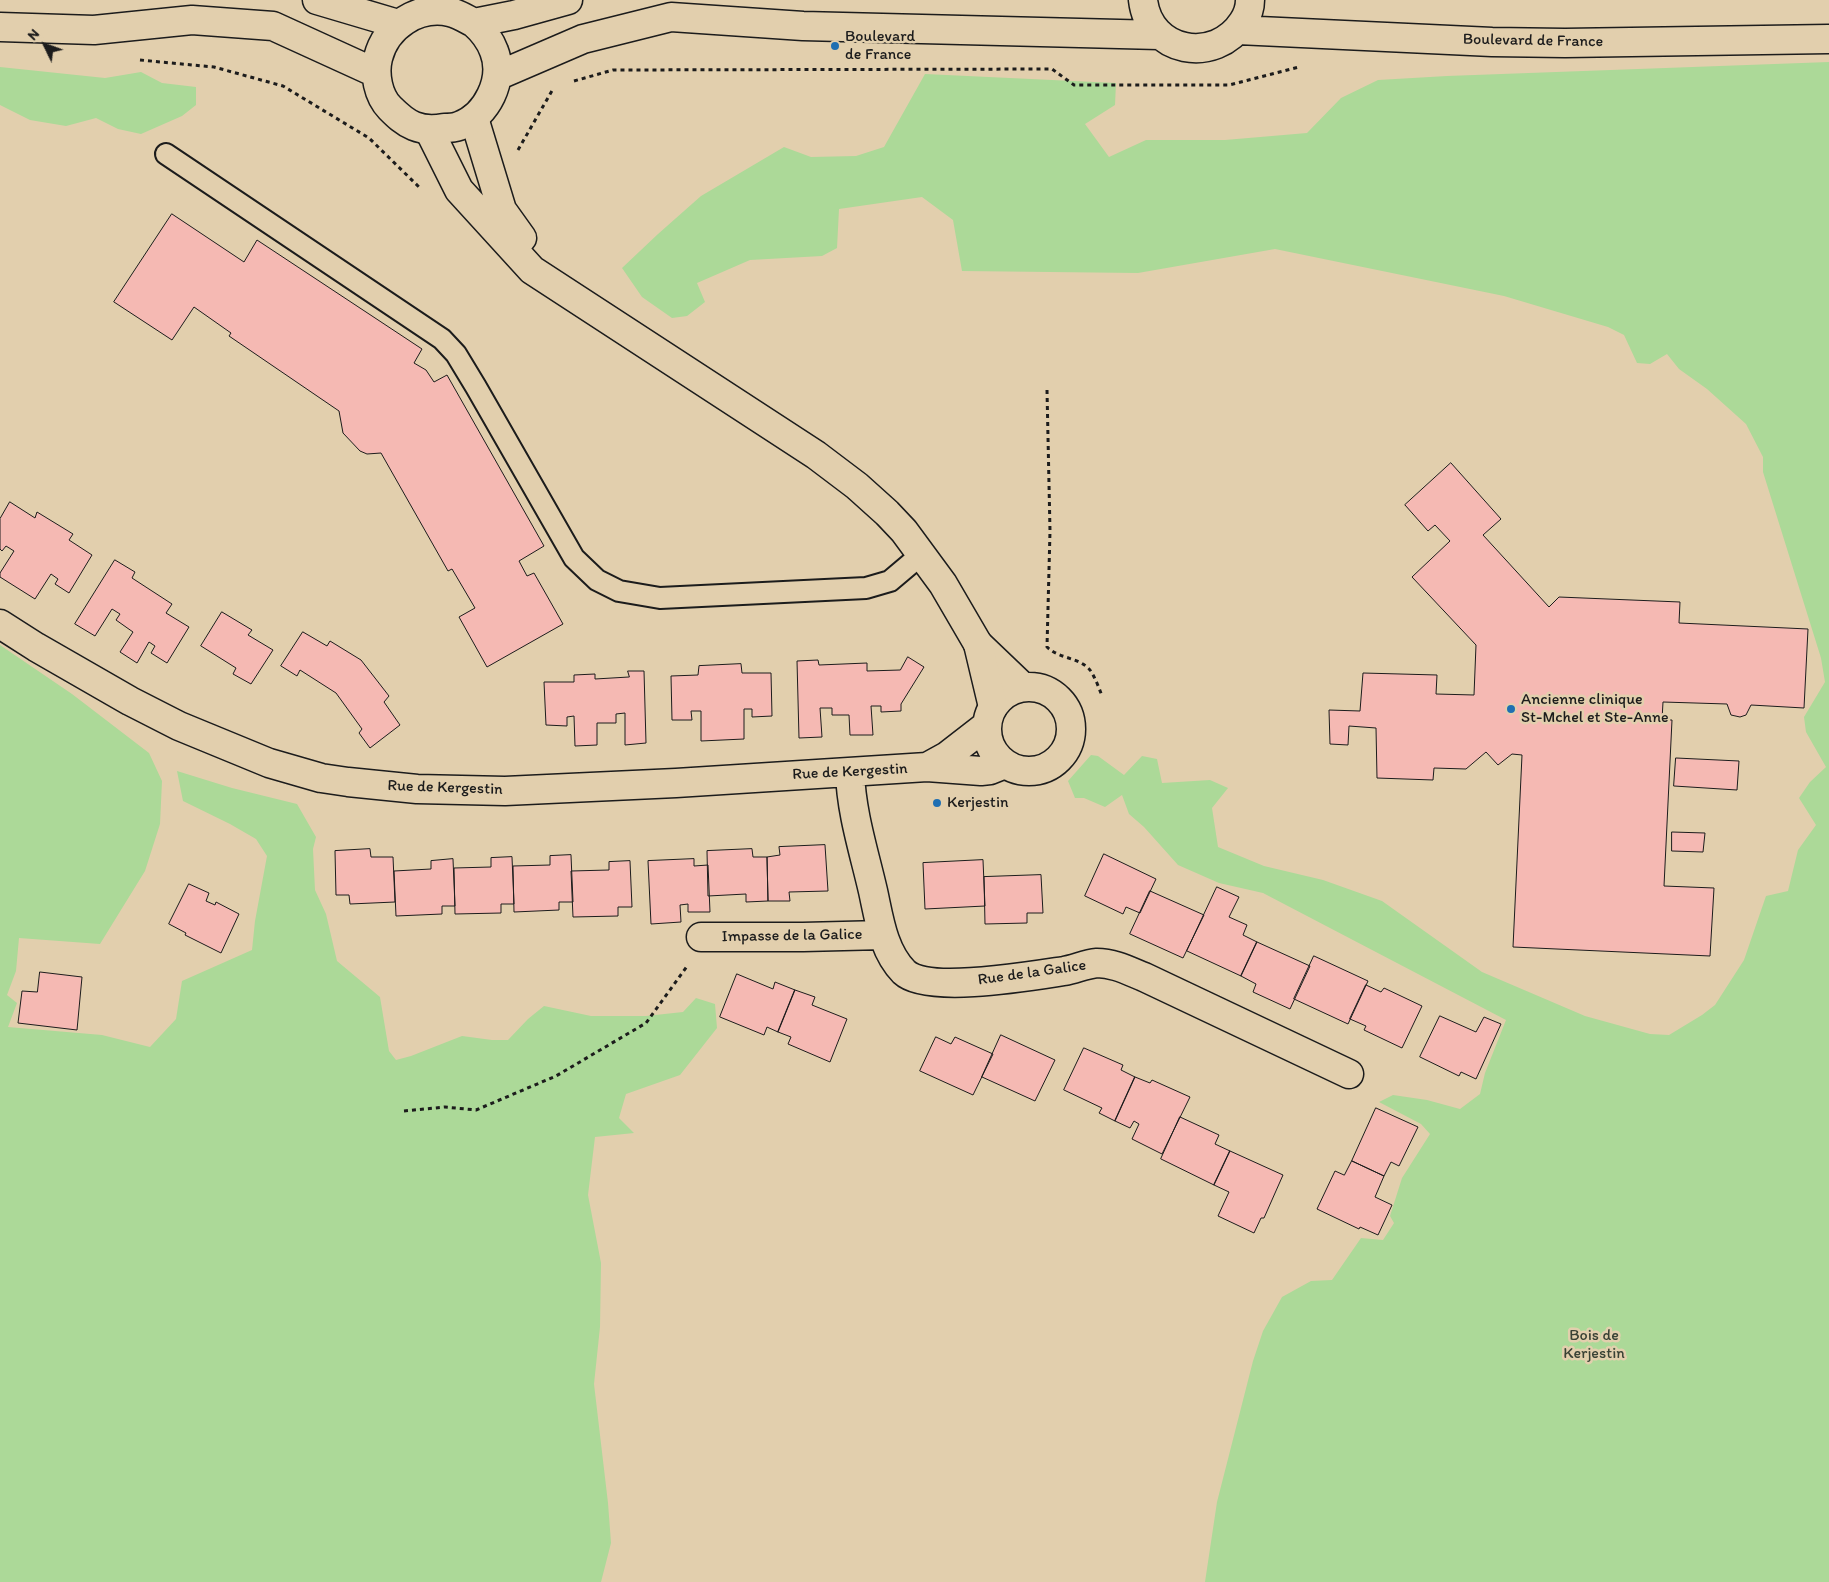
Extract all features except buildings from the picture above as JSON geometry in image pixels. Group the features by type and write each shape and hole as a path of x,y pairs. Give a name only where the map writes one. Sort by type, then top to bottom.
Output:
{"street":[{"path":"317,0 398,24"},
{"path":"474,23 514,15 568,0"},
{"path":"1143,0 1144,9 1150,23 1160,35 1176,46 1200,49 1220,44 1238,30 1246,18 1250,0"},
{"path":"440,10 457,14 474,23 483,32 495,52 497,76 491,96 485,106 474,118 458,126 429,130 414,126 401,119 387,105 379,88 376,73 377,60 382,46 398,24 413,15 440,10"},
{"path":"497,76 583,39 671,17 804,26 1160,35"},
{"path":"0,27 94,30 192,20 273,26 376,73"},
{"name":"Boulevard de France","path":"1238,30 1492,42 1565,43 1829,39"},
{"path":"474,118 502,210 536,259 565,292"},
{"path":"429,130 459,190 532,270 816,455 857,486 888,513 922,554 943,584 978,644 1023,688 1037,688 1050,693 1062,703 1069,716 1070,740 1061,756 1046,768 1022,771 1005,764 992,750 988,740 990,716 978,644"},
{"name":"Rue de Kergestin","path":"0,624 130,701 179,726 269,764 321,778 348,782 417,789 505,791 676,783 928,767 980,771 990,770 1005,764"},
{"name":"Rue de Kergestin","path":"928,767 947,756 990,716 1001,698 1011,691 1023,688"},
{"name":"Rue de la Galice","path":"850,772 852,801 884,935 894,959 905,973 918,980 933,983 1006,979 1066,970 1095,963 1114,965 1144,977 1348,1074"},
{"name":"Impasse de la Galice","path":"702,937 884,935"}],"lane":[{"path":"166,154 442,339 456,354 476,387 574,558 597,580 611,588 618,591 660,598 866,588 890,581 922,554"}],"path":[{"path":"135,60 214,67 282,86 369,138 425,193"},
{"path":"571,81 613,70 1052,69 1074,85 1229,85 1300,67"},
{"path":"1047,390 1050,531 1047,647 1054,654 1081,663 1090,670 1102,696"},
{"path":"404,1111 445,1107 476,1110 556,1076 646,1023 702,946 702,937"}],"green space":[{"name":"Bois de Kerjestin","path":"1829,62 1829,1582 1205,1582 1217,1502 1253,1361 1263,1331 1282,1297 1311,1281 1332,1280 1361,1238 1383,1240 1394,1223 1390,1216 1402,1178 1430,1134 1421,1124 1379,1102 1393,1095 1427,1100 1460,1109 1480,1094 1485,1073 1506,1020 1263,893 1219,883 1178,865 1144,827 1129,814 1122,795 1105,807 1084,798 1075,798 1068,781 1091,755 1098,756 1124,775 1142,756 1157,759 1162,783 1210,780 1228,788 1212,808 1218,847 1264,866 1323,880 1382,901 1482,972 1585,1016 1650,1034 1669,1035 1715,1005 1744,960 1766,896 1788,891 1798,850 1816,825 1799,798 1810,782 1826,767 1806,732 1804,717 1825,682 1821,658 1763,472 1763,457 1746,424 1707,389 1679,369 1667,354 1650,364 1637,363 1624,335 1608,327 1504,296 1275,249 1138,273 962,271 953,220 922,197 839,209 837,248 822,256 750,260 697,283 705,302 687,316 672,318 642,297 622,268 701,196 784,147 811,157 856,156 884,147 925,74 1116,83 1115,105 1085,124 1109,157 1146,140 1225,140 1307,133 1341,98 1378,80"},
{"path":"0,67 105,78 141,72 162,83 196,87 196,105 182,116 141,134 118,129 96,118 66,126 30,120 0,105"},
{"path":"0,645 72,694 149,753 162,781 160,824 145,871 100,944 19,938 16,971 7,995 17,1003 8,1027 102,1035 150,1047 176,1019 182,981 252,950 255,921 267,856 256,839 183,801 177,771 232,788 297,804 316,837 313,849 315,890 326,914 337,961 380,997 389,1051 396,1060 462,1036 508,1040 528,1019 544,1006 591,1016 646,1016 683,1012 696,998 715,1004 717,1028 680,1075 626,1094 619,1118 634,1133 595,1137 588,1195 601,1263 600,1327 594,1384 611,1543 601,1582 0,1582"}],"place":[{"name":"Boulevard de France","path":"835,46"},
{"name":"Ancienne clinique St-Mchel et Ste-Anne","path":"1511,709"},
{"name":"Kerjestin","path":"937,803"}]}
